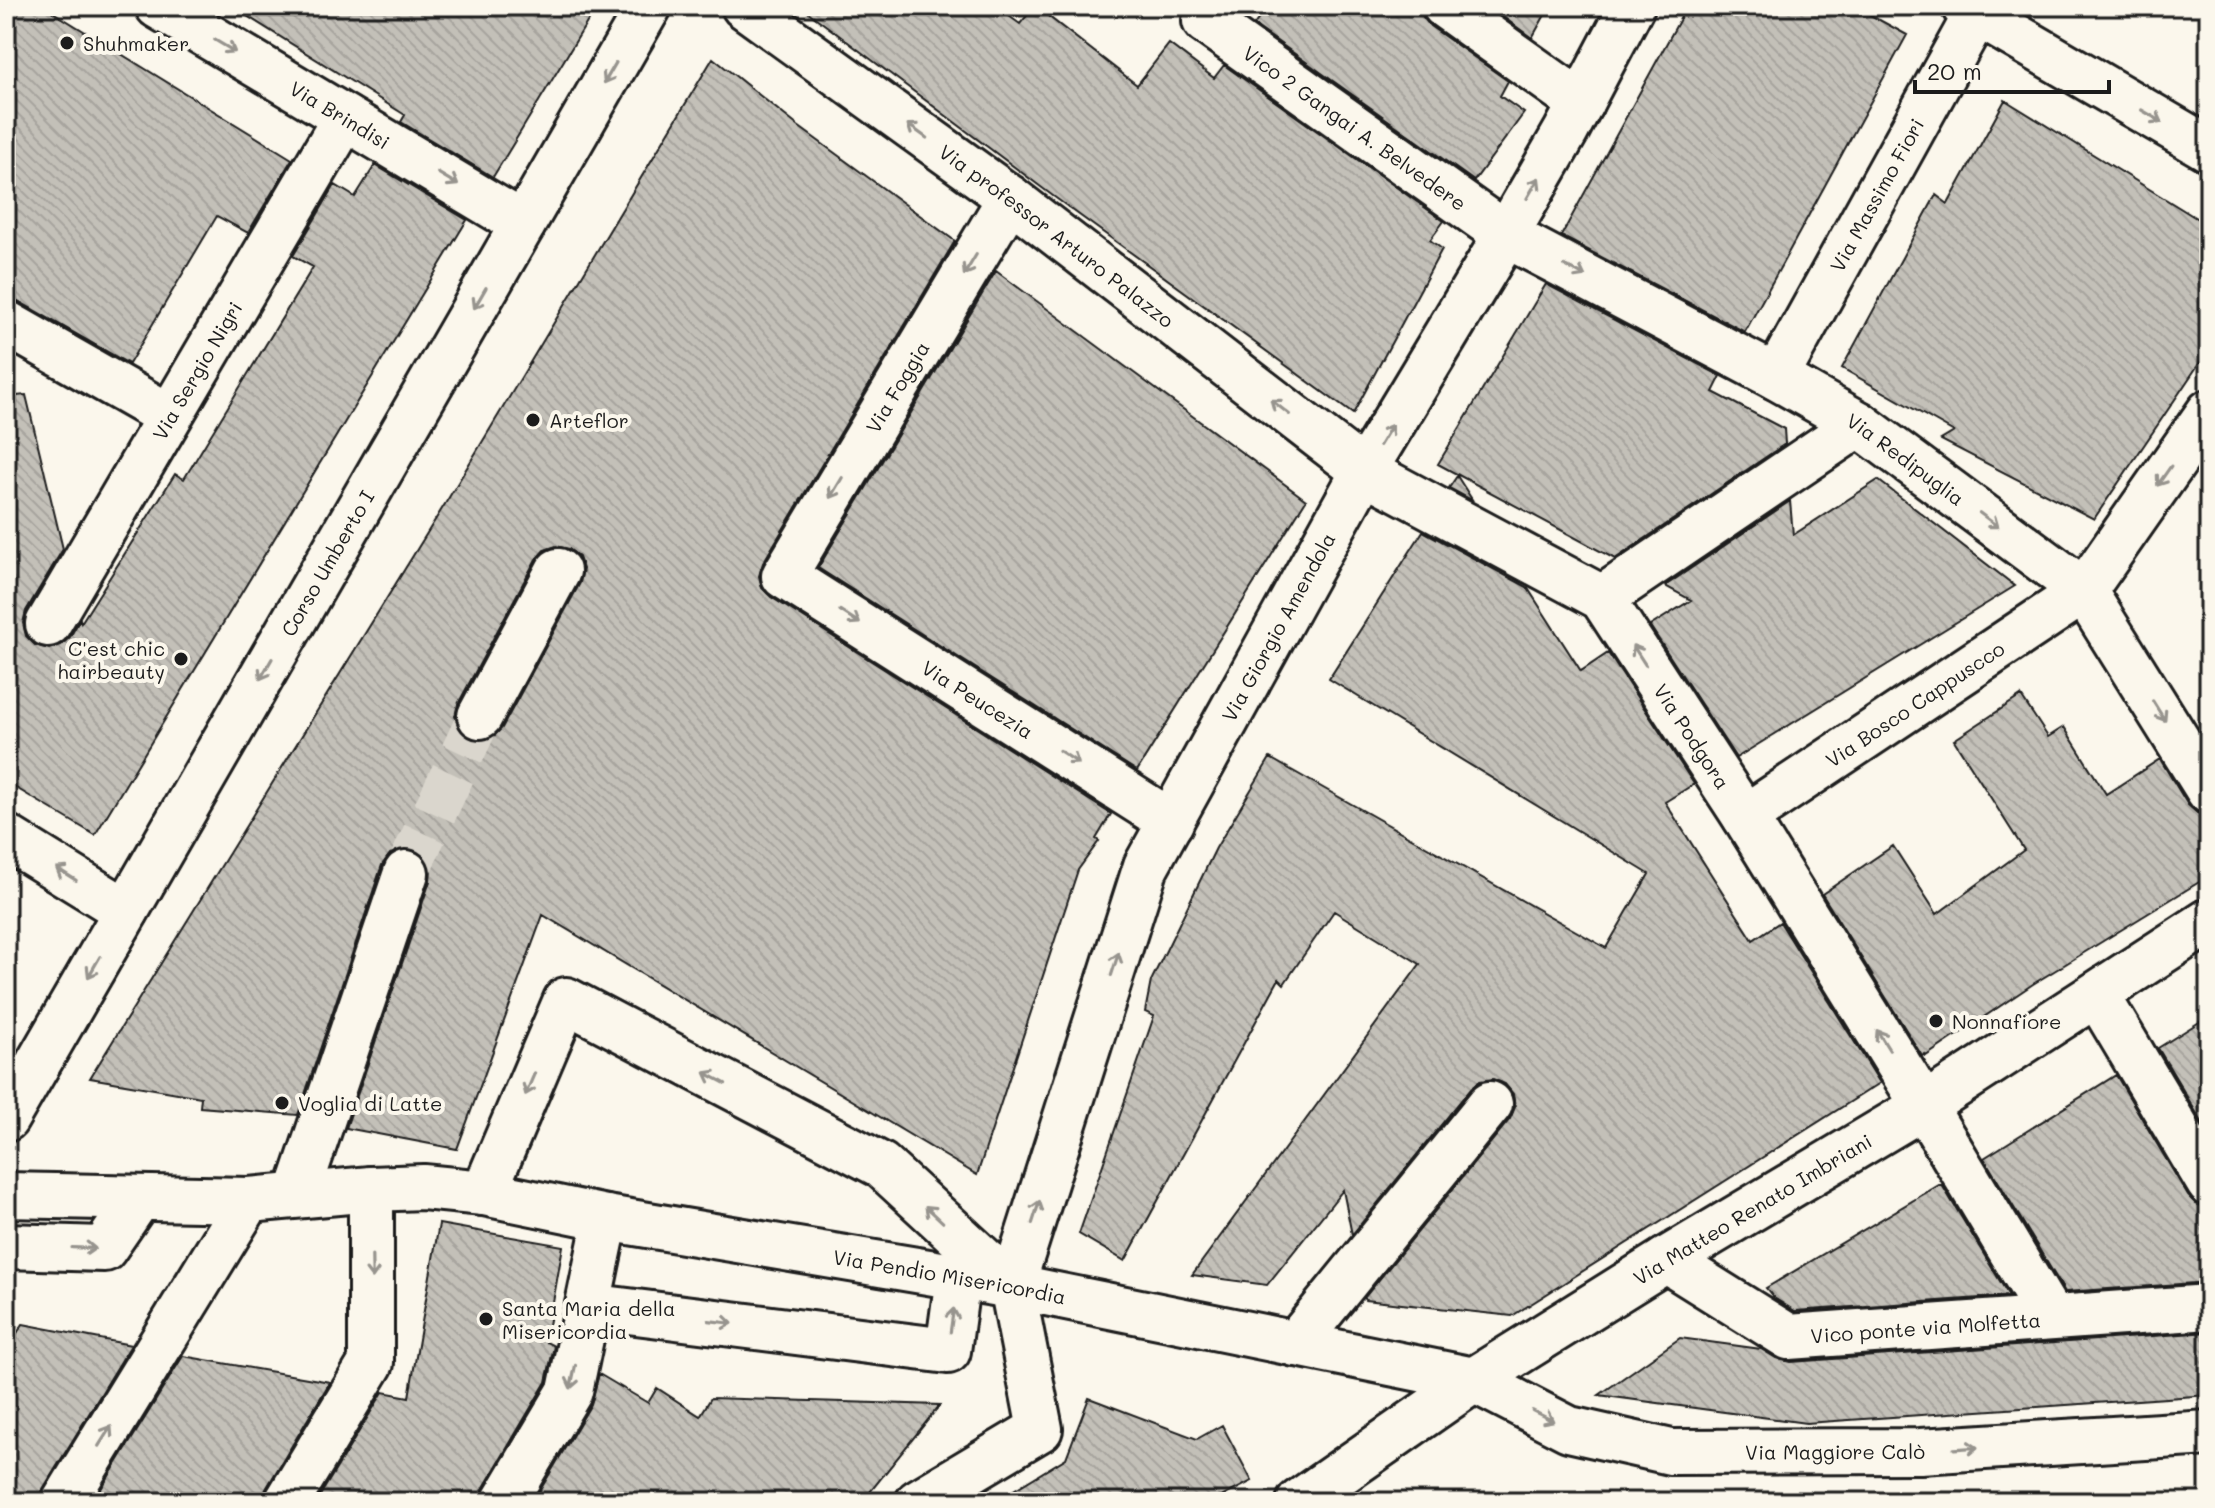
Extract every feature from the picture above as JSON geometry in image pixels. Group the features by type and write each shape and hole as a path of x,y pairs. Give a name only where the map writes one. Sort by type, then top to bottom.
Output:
{"street":[{"name":"Via Brindisi","path":"158,6 523,224"},
{"name":"Corso Umberto I","path":"6,1119 649,6"},
{"name":"Via professor Arturo Palazzo","path":"744,6 1010,198 1364,471"},
{"path":"1445,6 1581,103"},
{"name":"Via Giorgio Amendola","path":"1012,1286 1146,866 1364,471 1506,235 1632,6"},
{"path":"1970,10 2209,149"},
{"name":"Via Massimo Fiori","path":"1776,377 1970,10"},
{"name":"Vico 2 Gangai A. Belvedere","path":"1205,21 1506,235"},
{"name":"Via Sergio Nigri","path":"48,624 345,118"},
{"name":"Via Foggia","path":"784,576 1010,198"},
{"name":"Via Redipuglia","path":"1506,235 1859,424 2084,591 2209,791"},
{"path":"6,323 169,416"},
{"path":"2084,591 2209,412"},
{"path":"1602,598 1859,424"},
{"name":"Via Podgora","path":"1364,471 1602,598 1745,817 2051,1318"},
{"path":"480,716 558,571"},
{"name":"Via Peucezia","path":"784,576 1171,822"},
{"name":"Via Bosco Cappuscco","path":"1745,817 2084,591"},
{"path":"6,837 126,911"},
{"path":"297,1195 406,873"},
{"name":"Via Matteo Renato Imbriani","path":"1299,1502 1474,1380 1666,1260 1924,1106 2209,921"},
{"path":"2097,995 2209,1183"},
{"path":"484,1193 566,1000 881,1165 1012,1286 1040,1429 918,1502"},
{"path":"1295,1344 1490,1104"},
{"name":"Via Pendio Misericordia","path":"6,1195 249,1200 423,1187 484,1193 606,1218 1012,1286 1474,1380"},
{"path":"287,1502 371,1363 371,1189"},
{"path":"6,1246 104,1249 139,1198"},
{"path":"64,1502 249,1200"},
{"path":"504,1502 570,1391 606,1218"},
{"name":"Vico ponte via Molfetta","path":"1666,1260 1789,1337 2209,1307"},
{"path":"588,1306 948,1351 958,1277"},
{"name":"Via Maggiore Calò","path":"1474,1380 1569,1429 1671,1452 1920,1451 2209,1433"}],"building":[{"path":"6,6 43,6 292,159 248,233 217,216 129,364 6,297"},
{"path":"231,6 597,6 493,177 401,122 405,115"},
{"path":"800,6 995,6 1020,24 1035,6 1137,85 1169,44 1214,78 1224,65 1444,221 1430,240 1442,249 1353,414 1053,196"},
{"path":"1268,6 1420,6 1430,26 1508,81 1500,96 1524,113 1474,181 1254,25"},
{"path":"1488,6 1550,6 1532,38"},
{"path":"1687,6 1854,6 1907,35 1745,332 1561,236"},
{"path":"713,58 798,126 955,241 763,563 759,576 762,588 771,597 1111,814 1096,839 1099,841 1078,870 977,1175 543,915 457,1149 346,1128 430,881 431,869 425,857 413,849 400,849 390,854 382,865 298,1115 200,1107 201,1097 90,1078 445,504","holes":["556,546 569,549 579,557 583,569 580,583 502,728 492,738 482,741 469,738 458,728 455,716 458,704 536,559 544,550"]},
{"path":"2005,100 2209,226 2209,349 2094,519 1941,440 1954,432 1842,368 1936,195 1948,204"},
{"path":"375,165 467,220 95,835 6,782 6,397 26,395 63,549 26,611 23,623 26,636 35,645 49,649 61,645 70,637 80,619 81,623 175,474 184,479 313,267 293,256 335,185 355,197"},
{"path":"996,271 1306,500 1137,771 818,568"},
{"path":"1546,284 1721,376 1713,392 1784,429 1785,444 1615,559 1438,464"},
{"path":"1457,476 1473,501 1449,488"},
{"path":"1878,480 2015,586 1736,758 1650,626 1691,600 1665,586 1790,501 1793,535"},
{"path":"1423,531 1527,587 1581,671 1608,653 1694,784 1665,802 1753,940 1780,922 1880,1083 1512,1316 1364,1298 1510,1119 1515,1107 1513,1094 1505,1084 1493,1079 1480,1081 1471,1088 1352,1235 1343,1190 1267,1285 1192,1275 1420,964 1334,911 1284,984 1279,979 1125,1261 1079,1234 1154,1016 1145,1012 1151,981 1216,848 1270,758 1606,948 1649,874 1329,679"},
{"path":"2021,696 2048,737 2064,727 2106,794 2160,759 2188,805 2197,813 2209,816 2209,876 1922,1056 1822,894 1893,846 1937,914 2024,850 1954,740"},
{"path":"2209,1016 2209,1134 2158,1048"},
{"path":"2116,1075 2188,1196 2196,1204 2209,1208 2209,1282 2065,1292 1984,1158"},
{"path":"1942,1185 2009,1296 1795,1311 1774,1298 1766,1288"},
{"path":"439,1224 563,1246 546,1342 554,1346 546,1382 483,1489 479,1502 316,1502 383,1392 409,1397"},
{"path":"23,1324 131,1345 43,1489 39,1502 6,1502 6,1350"},
{"path":"2209,1332 2209,1395 1806,1423 1599,1395 1680,1338 1761,1349 1791,1362"},
{"path":"183,1356 330,1382 266,1489 262,1502 93,1502"},
{"path":"599,1374 648,1403 657,1388 700,1416 711,1398 940,1405 862,1502 533,1502 591,1404"},
{"path":"1089,1398 1197,1439 1222,1425 1252,1481 1212,1502 994,1502 1066,1458"}],"tunnel":[{"path":"406,873 480,716"}],"place":[{"name":"Shuhmaker","path":"67,43"},
{"name":"Arteflor","path":"533,420"},
{"name":"C'est chic hairbeauty","path":"181,659"},
{"name":"Nonnafiore","path":"1936,1021"},
{"name":"Voglia di Latte","path":"282,1103"},
{"name":"Santa Maria della Misericordia","path":"486,1319"}]}
